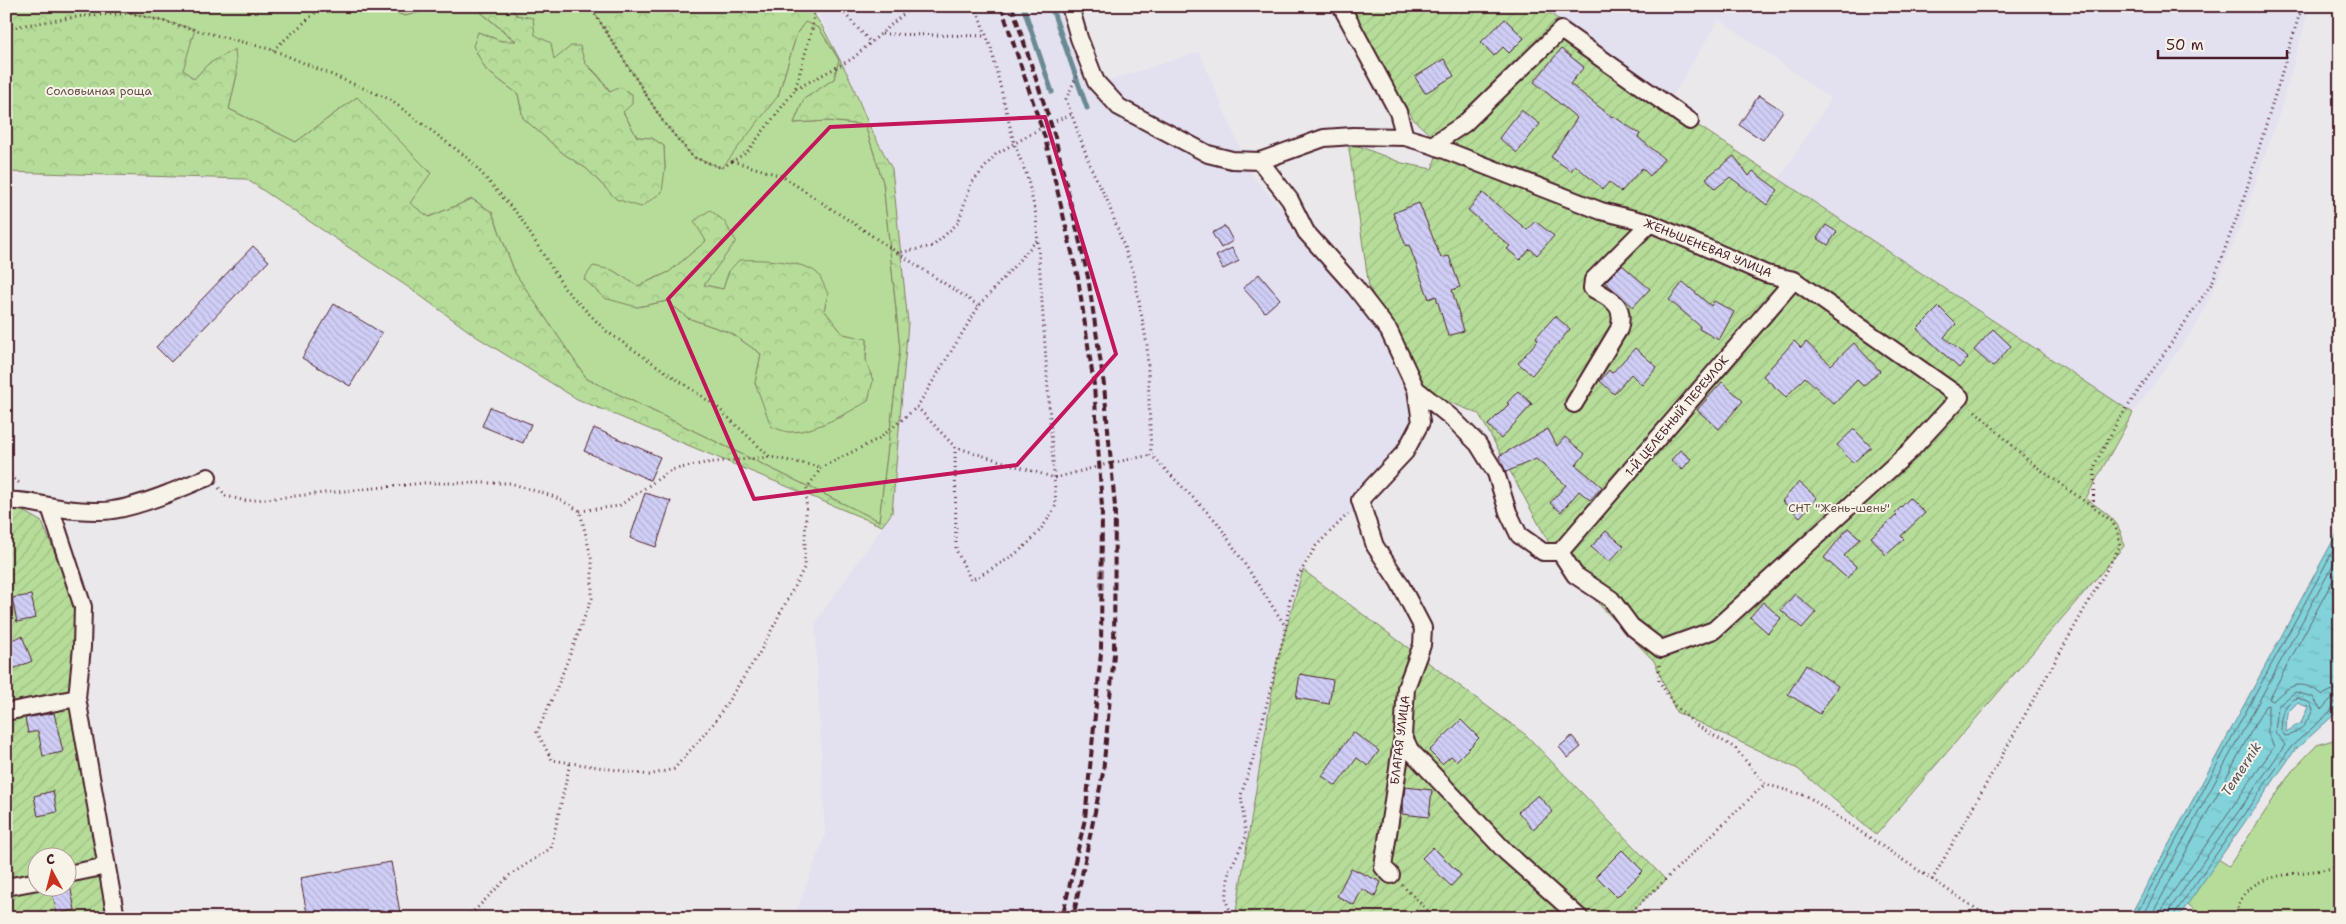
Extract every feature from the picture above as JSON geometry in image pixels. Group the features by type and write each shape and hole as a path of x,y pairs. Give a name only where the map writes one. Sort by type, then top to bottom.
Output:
{"street":[{"path":"1070,6 1096,82 1119,107 1208,154 1232,160 1260,161 1290,200 1306,232 1355,287 1389,331 1416,389 1421,422 1405,452 1360,500"},
{"path":"1349,10 1398,112 1405,137"},
{"path":"1432,145 1464,124 1561,30 1690,121"},
{"name":"ЖЕНЬШЕНЕВАЯ УЛИЦА","path":"1260,161 1324,138 1405,137 1432,145 1601,211 1650,223 1766,274 1794,280 1960,397"},
{"path":"1574,404 1619,329 1623,317 1620,308 1592,288 1593,280 1650,223"},
{"name":"1-Й ЦЕЛЕБНЫЙ ПЕРЕУЛОК","path":"1560,552 1794,280"},
{"path":"1416,389 1452,418 1478,444 1496,473 1508,512 1519,535 1543,552 1560,552 1575,575 1611,598 1631,626 1661,649 1714,630 1911,450 1960,397"},
{"path":"6,501 18,500 50,507 114,510 162,495 208,477"},
{"name":"БЛАГАЯ УЛИЦА","path":"1360,500 1375,546 1399,582 1423,628 1422,644 1406,688 1403,735 1383,867 1391,874"},
{"path":"50,507 83,607 78,698 116,918"},
{"path":"6,712 78,698"},
{"path":"1403,735 1410,750 1504,850 1580,918"},
{"path":"78,872 107,866"},
{"path":"6,887 28,883"}],"path":[{"path":"273,50 323,6"},
{"path":"590,6 664,123 693,157 722,168 747,152 795,90 812,29 815,6"},
{"path":"838,6 871,43"},
{"path":"795,90 852,59 916,6"},
{"path":"955,446 956,550 971,580 1016,555 1044,527 1056,505 1036,215 1027,176 1014,143 986,36 975,6"},
{"path":"2093,507 2095,464 2099,455 2118,421 2212,283 2243,201 2302,6"},
{"path":"6,28 83,16 131,13 273,50 389,99 469,159 519,216 565,289 606,332 716,406 770,457"},
{"path":"881,34 986,36"},
{"path":"1086,56 1066,99 1091,168 1108,200 1134,274 1147,345 1151,455 1217,522 1286,627"},
{"path":"898,253 932,246 958,222 971,184 996,154 1072,114"},
{"path":"732,161 782,176 979,306"},
{"path":"580,511 592,561 592,598 556,690 537,732 552,760 649,775 674,770 714,723 760,652 804,568 806,488 822,467 880,438 917,406 979,306 1037,240"},
{"path":"1932,880 2120,546 2118,534 2112,522 2030,462 1960,397"},
{"path":"917,406 955,446 1055,478 1111,462 1151,455"},
{"path":"208,477 226,496 246,501 424,483 510,483 555,497 580,511 619,506 671,470 705,463 770,457 822,467"},
{"path":"1233,918 1226,900 1229,871 1246,837 1242,795 1253,759 1286,627 1289,604 1297,578 1316,546 1360,500"},
{"path":"1661,649 1659,681 1674,705 1696,725 1735,748 1765,784 1807,796 1990,918"},
{"path":"466,918 510,875 551,848 570,763"},
{"path":"1625,918 1765,784"},
{"path":"2235,918 2240,900 2255,884 2282,875 2340,866"},
{"path":"1391,874 1435,918"}],"highlighted area":[{"path":"1045,117 1116,354 1017,465 754,499 668,299 830,127"}],"shaded area":[{"path":"815,6 1076,6 1107,81 1199,52 1252,176 1359,294 1424,394 1377,490 1308,552 1277,661 1235,918 794,918 825,836 815,623 892,513 892,169"},
{"path":"1541,6 2310,6 2279,114 2238,233 2199,321 2133,413 1779,179 1831,99 1719,19 1667,105"}],"green space":[{"name":"Соловьиная роща","path":"6,6 131,6 131,13 195,29 183,70 194,79 208,64 235,49 237,74 229,109 296,142 357,97 431,173 410,203 429,217 472,199 492,212 515,273 587,379 879,521 900,349 883,182 865,125 828,121 794,123 804,99 834,79 839,60 819,28 805,22 797,33 778,96 722,168 693,157 664,123 590,6 808,6 822,26 850,79 868,123 892,169 908,323 892,513 882,526 577,399 477,337 411,289 246,179 6,172"},
{"path":"131,6 378,6 405,16 442,6 477,6 477,9 516,42 501,41 478,32 486,70 518,94 523,118 564,154 587,169 616,199 665,169 664,146 652,138 637,137 607,86 592,69 578,62 554,60 509,6 590,6 664,123 778,96 797,33 805,21 819,28 839,60 834,79 804,99 794,123 828,121 865,125 883,182 900,349 879,521 587,379 515,273 492,212 472,199 429,217 409,203 357,97 296,142 229,109 237,74 208,64 194,79 183,70 131,13","holes":["706,241 715,268 704,285 723,289 729,271 828,294 824,310 843,334 867,340 866,360 873,381 842,417 789,432 755,384 761,354 731,333 688,318 667,301 637,307 612,270 638,286 669,272"]},
{"path":"378,6 442,6 405,16"},
{"path":"477,6 509,6 516,15 533,18 535,35 551,43 554,60 571,46 580,46 585,63 610,92 620,87 632,94 632,104 623,112 637,137 652,138 664,146 665,169 662,192 641,207 616,199 587,169 564,154 523,118 518,94 486,70 473,46 478,32 501,41 516,41 477,9"},
{"name":"СНТ \"Жень-шень\"","path":"1344,6 1541,6 1667,105 2133,413 2086,498 2116,523 2124,546 1876,835 1798,769 1676,712 1654,661 1561,565 1479,414 1429,394 1369,287 1348,142 1402,163 1432,169 1440,144 1414,120"},
{"path":"710,210 724,221 736,241 704,285 723,289 729,271 739,260 768,260 791,263 801,265 817,273 828,294 824,310 843,334 867,339 866,360 873,381 868,401 841,416 810,429 790,432 771,426 755,383 761,354 731,333 688,318 667,301 637,307 604,298 584,279 593,266 612,270 638,286 669,272 706,241 694,221"},
{"path":"6,510 21,510 42,522 75,601 87,776 111,918 6,918"},
{"path":"1303,570 1526,735 1666,880 1624,918 1235,918 1277,661"},
{"path":"2340,732 2340,918 2194,918 2197,912 2183,900 2215,857 2229,866 2292,771 2317,745 2336,739"}],"water":[{"name":"Temernik","path":"2340,522 2340,702 2335,714 2295,750 2178,918 2129,918 2336,535","holes":["2297,703 2308,707 2301,723 2286,732 2287,713"]}],"building":[{"path":"1505,19 1524,38 1509,53 1503,47 1494,56 1481,42"},
{"path":"1561,49 1584,67 1570,84 1612,117 1640,134 1638,137 1664,159 1650,176 1642,168 1621,192 1609,182 1603,189 1575,165 1571,171 1551,157 1577,118 1534,82"},
{"path":"1444,59 1454,76 1425,93 1415,77"},
{"path":"1759,95 1783,111 1763,140 1739,125"},
{"path":"1521,110 1540,124 1517,153 1499,138"},
{"path":"1734,156 1749,176 1753,171 1778,190 1767,205 1730,177 1715,189 1706,178"},
{"path":"1483,193 1527,230 1535,221 1554,236 1537,255 1530,249 1520,260 1507,249 1510,246 1468,210"},
{"path":"1419,203 1441,258 1449,256 1460,287 1452,290 1464,331 1448,336 1436,296 1429,299 1409,245 1406,246 1393,213"},
{"path":"1826,225 1837,232 1828,245 1817,238"},
{"path":"1225,226 1233,241 1221,248 1212,233"},
{"path":"253,246 269,261 171,362 156,347"},
{"path":"1232,248 1239,261 1223,269 1216,256"},
{"path":"1622,265 1650,289 1633,307 1605,282"},
{"path":"1259,274 1280,299 1265,312 1243,288"},
{"path":"1683,282 1711,306 1714,301 1734,312 1719,340 1699,329 1700,326 1669,300"},
{"path":"334,304 382,333 350,386 302,358"},
{"path":"1939,307 1956,324 1944,337 1968,358 1959,368 1917,329"},
{"path":"1555,316 1570,329 1532,375 1518,363 1538,340 1536,337"},
{"path":"1993,329 2011,346 1993,367 1974,350"},
{"path":"1794,341 1801,348 1806,342 1831,365 1854,343 1880,371 1863,386 1857,380 1834,404 1805,377 1786,397 1763,376"},
{"path":"1635,348 1657,367 1642,385 1631,374 1614,394 1600,381 1609,370 1612,373"},
{"path":"1722,382 1743,401 1719,429 1697,410"},
{"path":"1518,391 1532,404 1501,439 1488,425 1509,404 1507,403"},
{"path":"490,407 531,424 523,443 482,426"},
{"path":"594,428 660,457 650,480 584,451"},
{"path":"1548,429 1557,446 1565,437 1585,454 1576,465 1602,487 1590,500 1579,491 1561,512 1550,503 1566,485 1536,459 1506,472 1499,456"},
{"path":"1854,429 1871,447 1853,463 1837,445"},
{"path":"1680,450 1691,459 1682,470 1671,460"},
{"path":"1799,482 1817,498 1800,517 1782,501"},
{"path":"645,493 671,501 656,547 630,538"},
{"path":"1910,498 1925,513 1901,536 1904,539 1886,555 1871,537 1897,515 1895,513"},
{"path":"1848,528 1860,538 1844,556 1857,567 1847,578 1824,558"},
{"path":"1606,531 1624,546 1609,562 1591,547"},
{"path":"1795,594 1816,612 1802,628 1781,610"},
{"path":"31,595 36,618 17,622 12,598"},
{"path":"1763,602 1781,618 1768,633 1750,617"},
{"path":"22,636 32,661 6,672 6,642"},
{"path":"1806,665 1838,686 1820,714 1788,694"},
{"path":"1300,674 1333,680 1329,704 1296,698"},
{"path":"54,713 63,752 43,756 38,731 28,733 25,718"},
{"path":"1461,720 1479,738 1456,761 1451,756 1442,764 1429,751"},
{"path":"1353,732 1379,751 1368,766 1357,758 1336,786 1322,776"},
{"path":"1572,736 1581,747 1568,758 1559,747"},
{"path":"1405,787 1432,790 1429,817 1402,814"},
{"path":"53,791 57,812 38,816 34,796"},
{"path":"1538,795 1553,812 1533,829 1518,812"},
{"path":"1433,847 1461,875 1451,886 1422,858"},
{"path":"1622,850 1643,871 1617,897 1596,876"},
{"path":"391,862 401,918 308,918 300,878"},
{"path":"1351,868 1381,882 1375,896 1362,889 1354,905 1337,896"},
{"path":"53,896 72,896 75,910 57,914"}],"waterway":[{"path":"1023,6 1052,92"},
{"path":"1051,6 1087,108"}],"railway":[{"path":"1001,6 1045,138 1078,278 1094,385 1102,507 1101,653 1085,819 1062,918"},
{"path":"1012,6 1055,137 1088,277 1104,385 1115,507 1114,654 1103,773 1073,918"}]}
